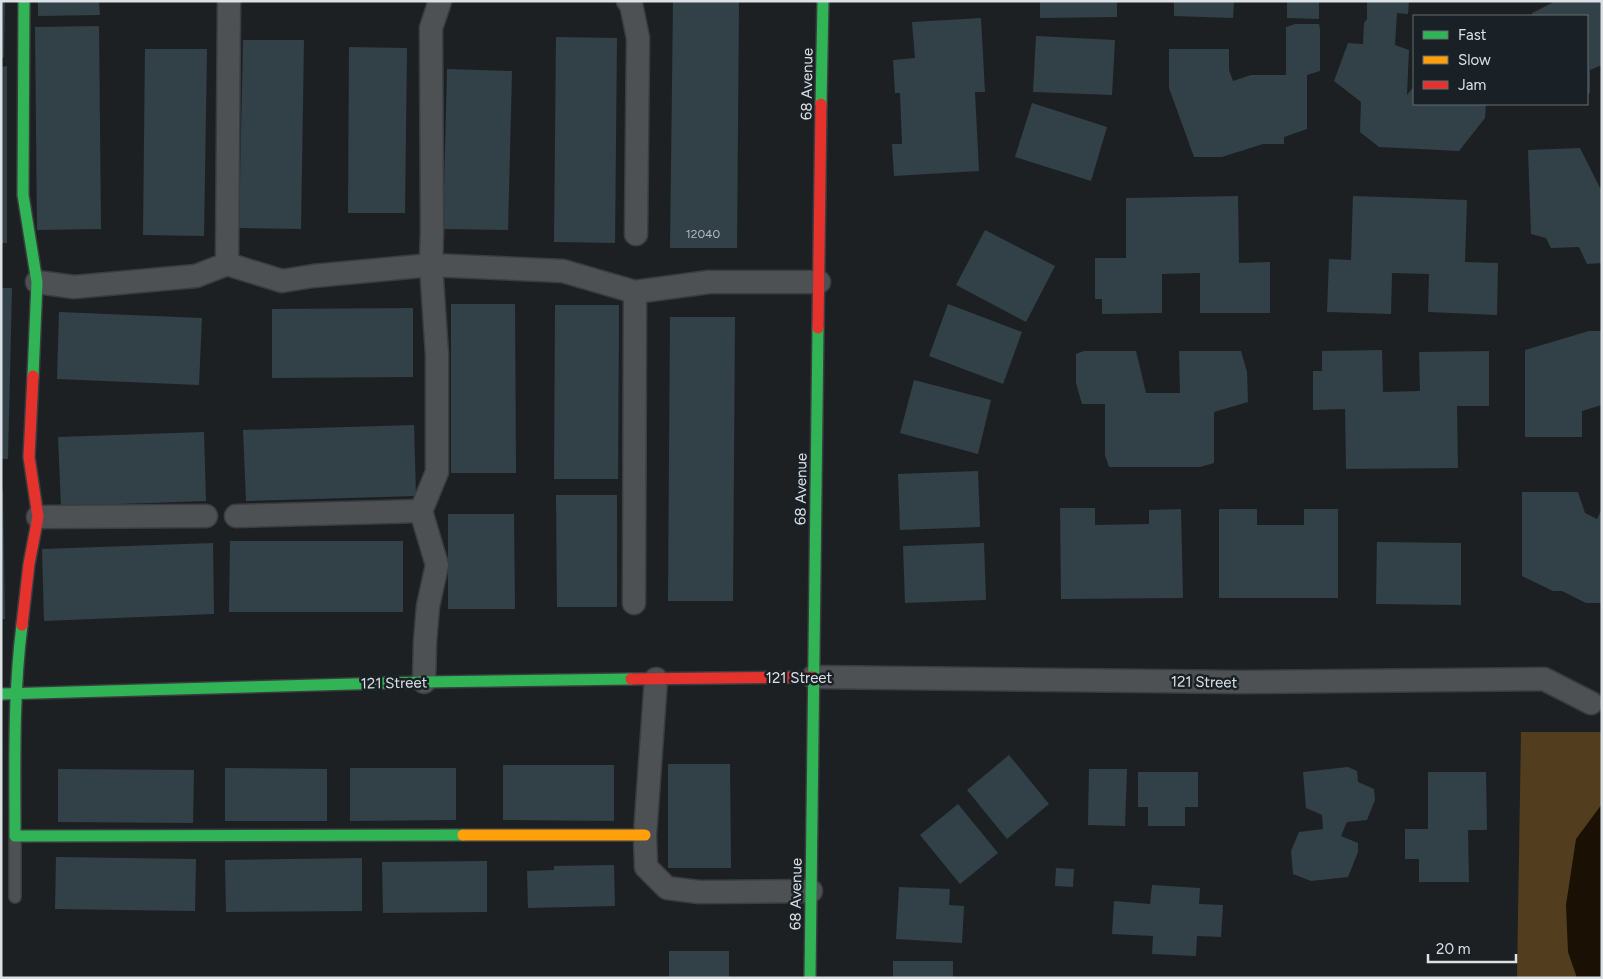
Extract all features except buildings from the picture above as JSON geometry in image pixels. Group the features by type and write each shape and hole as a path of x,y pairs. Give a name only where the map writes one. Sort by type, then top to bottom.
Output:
{"street":[{"path":"24,1 23,195 37,282 29,457 38,517 29,564 18,654 16,694 16,836 645,835"},
{"path":"227,264 228,1"},
{"path":"424,682 428,606 438,565 421,511 437,472 438,355 431,265 431,28 440,1"},
{"path":"628,1 631,4 638,38 636,234"},
{"name":"68 Avenue","path":"810,978 812,677 824,1"},
{"path":"37,282 74,287 196,276 227,264 282,281 313,276 431,265 563,271 635,292 709,282 819,282"},
{"path":"634,603 635,292"},
{"path":"236,516 421,511"},
{"path":"38,517 206,516"},
{"name":"121 Street","path":"1,694 424,682 812,677 1239,682 1544,679 1591,703"},
{"path":"656,679 645,835 646,866 667,888 699,892 811,891"}],"lane":[{"path":"16,836 16,897"}],"shaded area":[{"path":"1521,732 1602,732 1602,978 1517,978"},
{"path":"1602,804 1602,978 1577,978 1568,952 1566,905 1576,839"}],"traffic: fast":[{"path":"24,1 23,195 37,282 33,376"},
{"path":"821,104 823,1"},
{"path":"810,978 818,328"},
{"path":"22,625 16,704 15,836 463,835"},
{"path":"1,694 424,682 631,679"}],"traffic: slow":[{"path":"463,835 645,835"}],"traffic: jam":[{"path":"818,328 821,104"},
{"path":"22,625 29,564 38,517 29,457 33,376"},
{"path":"631,679 813,677"}]}
